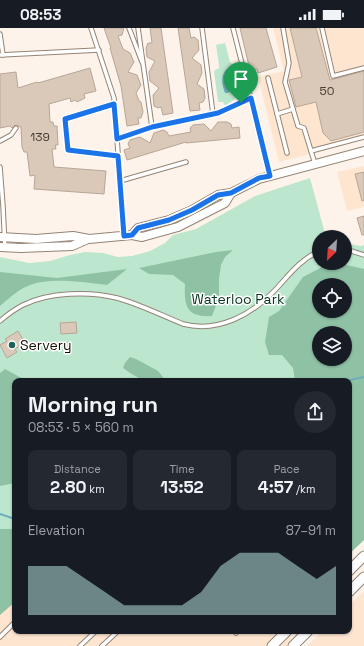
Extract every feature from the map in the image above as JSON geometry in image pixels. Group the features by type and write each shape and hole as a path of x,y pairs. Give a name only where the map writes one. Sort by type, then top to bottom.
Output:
{"main road":[{"path":"352,568 364,556"},
{"path":"352,589 364,577"},
{"path":"272,646 284,634"},
{"path":"293,646 305,634"}],"street":[{"path":"3,237 36,239 73,236 89,239 128,235 142,237 178,227 225,203 231,193 259,178 364,152"},
{"path":"2,247 29,248 72,246 89,239"}],"lane":[{"path":"91,28 113,92 120,181 128,235"},
{"path":"129,28 145,70"},
{"path":"138,28 152,127"},
{"path":"202,28 213,114"},
{"path":"234,28 270,176"},
{"path":"283,28 289,63 285,82 298,126 304,128 315,164"},
{"path":"322,28 333,76 364,68"},
{"path":"0,34 1,55 99,50"},
{"path":"268,78 287,153"},
{"path":"117,139 152,127 213,114 251,98"},
{"path":"114,104 65,119 68,150 118,156"},
{"path":"277,114 294,109"},
{"path":"0,141 11,135 16,128"},
{"path":"311,151 364,137"},
{"path":"120,181 186,162"},
{"path":"0,167 3,237 2,247"},
{"path":"352,251 364,254"},
{"path":"0,321 23,305 45,297 78,294 116,298 183,324 193,326 214,326 235,319 253,309 269,296 299,263 312,255"},
{"path":"0,637 12,625"},
{"path":"80,646 93,634"},
{"path":"102,646 115,634"}],"shaded area":[{"path":"273,28 364,28 364,140 279,162 258,77 284,71"},
{"path":"364,166 364,207 347,211 337,172"},
{"path":"12,587 12,634 286,634 302,646 0,646 0,597"},
{"path":"364,591 364,646 307,646 319,634 352,634 352,602"}],"green space":[{"path":"225,43 230,62 234,66 238,66 243,88 240,91 239,96 225,106 223,102 218,102 214,71 219,68 216,45"},
{"name":"Waterloo Park","path":"310,178 324,230 312,230 312,270 352,270 352,244 364,245 364,540 352,551 352,378 12,378 12,587 0,597 0,257 29,263 50,261 85,252 103,253 118,257 132,256 150,251 165,243 173,235 196,229 255,196"},
{"path":"233,250 225,257 221,265 219,298 212,316 197,315 188,309 185,298 185,284 173,275 149,274 139,268 216,252"},
{"path":"352,266 364,269 364,540 352,551 352,378 295,378 293,368 282,355 269,355 265,342 269,317 279,311 303,277 316,270 352,270"},
{"path":"127,269 107,285 48,281 30,285 18,291 0,306 0,272 57,278"},
{"path":"130,357 136,359 158,371 164,378 139,378 123,368"},
{"path":"5,369 22,378 12,378 12,484 0,486 0,373"},
{"path":"0,529 12,529 12,605 0,615"}],"water":[{"path":"227,69 229,70 232,86 228,93 225,93 222,77"}],"building":[{"path":"104,28 124,28 122,35 118,36 123,49 130,53 134,62 128,72 137,75 141,85 136,93 139,101 141,102 143,112 141,118 138,118 139,124 127,126 121,86"},
{"path":"150,28 161,28 173,113 163,115 161,107 158,108 154,106 153,95 159,88 150,81 149,72 155,61 147,57 146,48 148,43 152,43"},
{"path":"178,28 189,28 191,38 194,37 198,40 199,50 192,58 201,65 202,73 197,84 204,89 205,98 203,102 199,103 200,110 190,111"},
{"path":"240,28 266,28 277,67 258,73 257,69 250,70"},
{"path":"290,28 316,28 330,80 364,71 364,132 331,141 323,133 316,102 296,107 289,80 302,77"},
{"path":"90,68 96,91 84,94 85,98 77,102 75,100 71,102 70,98 49,104 50,122 53,122 54,126 57,126 58,145 55,145 56,149 52,149 54,167 106,171 104,194 34,189 35,175 30,176 27,152 24,152 22,147 21,127 16,125 12,128 10,126 0,128 0,74 16,72 18,88"},
{"path":"218,122 227,122 231,124 232,128 239,127 240,138 186,142 127,160 124,150 130,148 128,144 130,140 140,137 150,143 154,133 163,130 167,132 169,136 191,132 190,128 193,125 204,124 211,131"},
{"path":"364,172 364,200 362,201 355,174"},
{"path":"364,216 364,235 362,235 357,218"},
{"path":"76,322 77,333 61,334 60,323"},
{"name":"Servery","path":"18,331 25,343 15,349 17,352 7,358 0,345 7,341 5,339"}],"waterway":[{"path":"352,380 364,377"},
{"path":"0,514 12,518"}],"place":[{"name":"Servery","path":"12,345"}],"route":[{"path":"251,98 270,176 259,178 231,193 218,195 192,210 169,220 138,228 132,235 124,236 118,156 68,150 65,119 114,104 117,139 152,127 218,113 241,103 251,98"}]}
